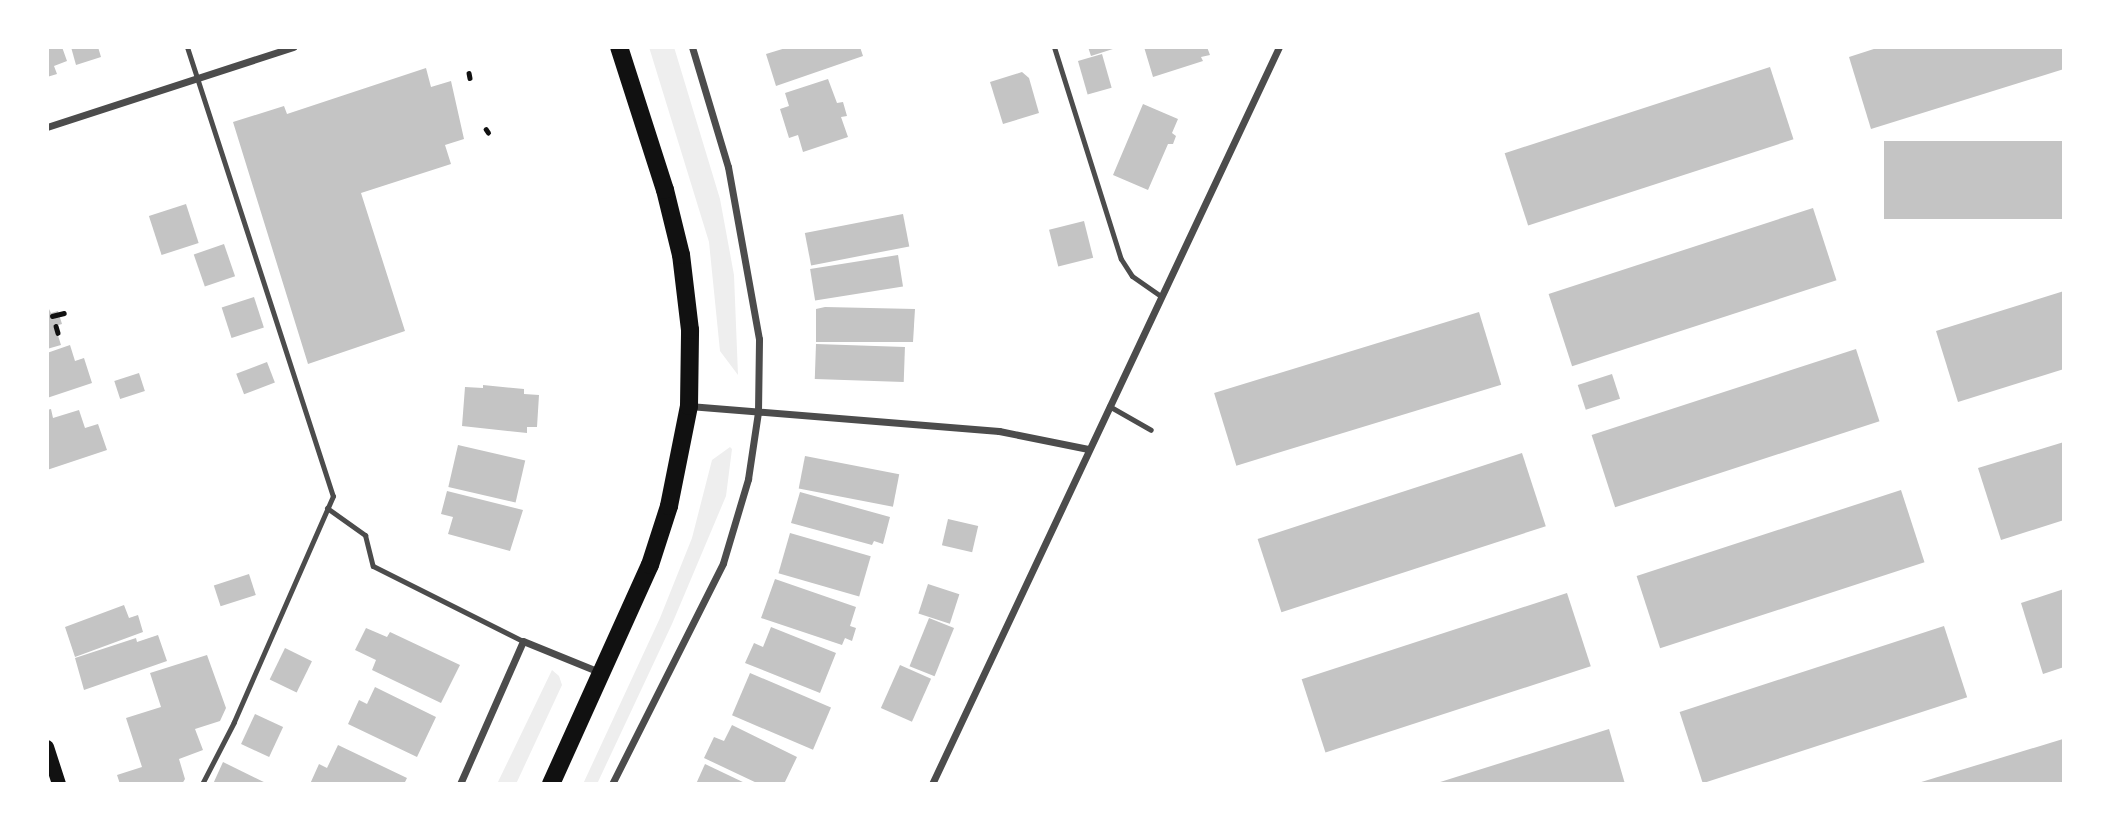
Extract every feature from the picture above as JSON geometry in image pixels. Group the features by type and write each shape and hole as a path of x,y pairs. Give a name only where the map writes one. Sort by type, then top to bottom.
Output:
{"main road":[{"path":"551,784 650,565 669,506 688,406 690,330 681,255 666,190 619,47"},
{"path":"47,747 59,784"}],"street":[{"path":"47,127 293,47"},
{"path":"612,784 723,563 748,479 758,411 759,339 733,193 692,47"},
{"path":"932,784 1279,47"},
{"path":"688,406 999,431 1088,449"},
{"path":"460,784 523,641 603,673"}],"lane":[{"path":"187,47 332,496 234,722 202,784"},
{"path":"1054,47 1121,259 1132,276 1161,296"},
{"path":"1109,406 1151,430"},
{"path":"327,508 365,535 373,566 523,641"}],"path":[{"path":"51,316 64,313"},
{"path":"56,326 58,332"}],"shaded area":[{"path":"649,47 674,47 720,199 734,275 738,375 720,351 709,242"},
{"path":"730,447 732,449 726,496 672,624 597,784 583,784 660,618 692,538 712,460"},
{"path":"552,670 559,676 562,685 516,784 497,784"}],"building":[{"path":"47,47 62,47 67,61 54,66 57,74 47,77"},
{"path":"71,47 98,47 101,57 76,65"},
{"path":"789,47 860,47 863,56 776,86 766,54"},
{"path":"1088,47 1116,47 1116,48 1091,56"},
{"path":"1144,47 1207,47 1210,55 1201,57 1203,61 1153,77"},
{"path":"1880,47 2064,47 2064,69 1871,129 1849,57"},
{"path":"1102,54 1112,88 1088,95 1078,61"},
{"path":"1770,67 1793,139 1528,225 1505,153"},
{"path":"426,68 431,87 451,81 464,139 445,145 451,164 361,193 405,331 308,364 233,122 284,106 287,114"},
{"path":"1022,72 1029,78 1039,113 1003,124 990,82"},
{"path":"828,79 837,103 843,102 847,116 841,117 848,137 803,152 798,135 789,138 780,109 789,106 785,93"},
{"path":"1143,104 1178,119 1172,133 1176,136 1173,144 1168,144 1148,190 1113,175"},
{"path":"1884,141 2064,141 2064,219 1884,219"},
{"path":"186,204 199,243 162,255 149,216"},
{"path":"1813,208 1836,280 1572,366 1549,294"},
{"path":"903,214 909,246 811,265 805,233"},
{"path":"1084,221 1093,258 1058,267 1049,230"},
{"path":"224,244 235,276 205,287 194,254"},
{"path":"898,255 903,287 815,301 810,269"},
{"path":"2064,291 2064,369 1958,402 1936,331"},
{"path":"254,297 264,327 232,338 222,308"},
{"path":"47,305 51,313 58,311 62,324 55,326 61,345 47,349"},
{"path":"816,309 915,309 913,342 816,342"},
{"path":"1479,312 1501,385 1236,466 1214,393"},
{"path":"816,344 905,347 904,382 815,379"},
{"path":"70,345 75,361 84,358 92,383 47,398 47,353"},
{"path":"1856,349 1879,421 1615,507 1592,435"},
{"path":"267,362 275,383 244,394 236,374"},
{"path":"139,373 145,391 120,399 114,381"},
{"path":"1612,374 1620,399 1586,410 1578,385"},
{"path":"483,385 524,389 524,394 539,395 537,427 527,427 527,433 462,426 465,387 483,388"},
{"path":"51,409 53,418 79,410 85,428 98,424 107,450 47,470 47,410"},
{"path":"2064,442 2064,520 2001,540 1978,468"},
{"path":"458,445 525,461 516,502 448,487"},
{"path":"1522,453 1546,526 1281,612 1258,539"},
{"path":"805,456 899,474 893,507 799,488"},
{"path":"1901,490 1924,562 1660,648 1637,576"},
{"path":"447,491 523,510 510,551 448,534 453,517 441,514"},
{"path":"800,492 890,517 883,544 874,541 872,545 791,523"},
{"path":"948,519 978,526 972,552 942,545"},
{"path":"790,533 871,556 859,597 778,573"},
{"path":"249,574 256,595 221,606 214,585"},
{"path":"775,579 856,607 850,626 856,628 852,641 845,638 842,645 761,618"},
{"path":"928,584 959,594 950,624 918,613"},
{"path":"2064,589 2064,667 2043,674 2021,603"},
{"path":"1567,593 1591,666 1325,752 1302,679"},
{"path":"124,605 129,618 138,615 143,632 75,657 65,627"},
{"path":"929,618 954,628 935,676 910,666"},
{"path":"1944,626 1967,697 1703,783 1680,712"},
{"path":"771,627 836,653 820,693 745,663 754,643 763,647"},
{"path":"366,628 387,637 390,632 460,665 441,703 372,670 376,660 355,650"},
{"path":"158,635 167,661 84,690 75,658 136,638 137,642"},
{"path":"285,648 312,661 297,693 270,679"},
{"path":"207,655 226,708 220,721 195,729 203,750 179,759 185,779 182,784 120,784 117,775 142,767 126,718 161,707 150,673"},
{"path":"900,665 931,679 912,722 881,708"},
{"path":"750,673 831,707 813,750 732,715"},
{"path":"375,687 436,717 417,757 348,724 359,700 367,704"},
{"path":"255,714 283,727 269,757 241,744"},
{"path":"732,725 797,757 784,784 759,784 704,758 714,737 724,741"},
{"path":"1609,729 1625,784 1437,784 1437,783"},
{"path":"2063,739 2064,784 1918,784 1918,783"},
{"path":"338,745 407,778 404,784 310,784 319,764 327,768"},
{"path":"223,762 268,784 213,784"},
{"path":"705,764 747,784 696,784"}]}
